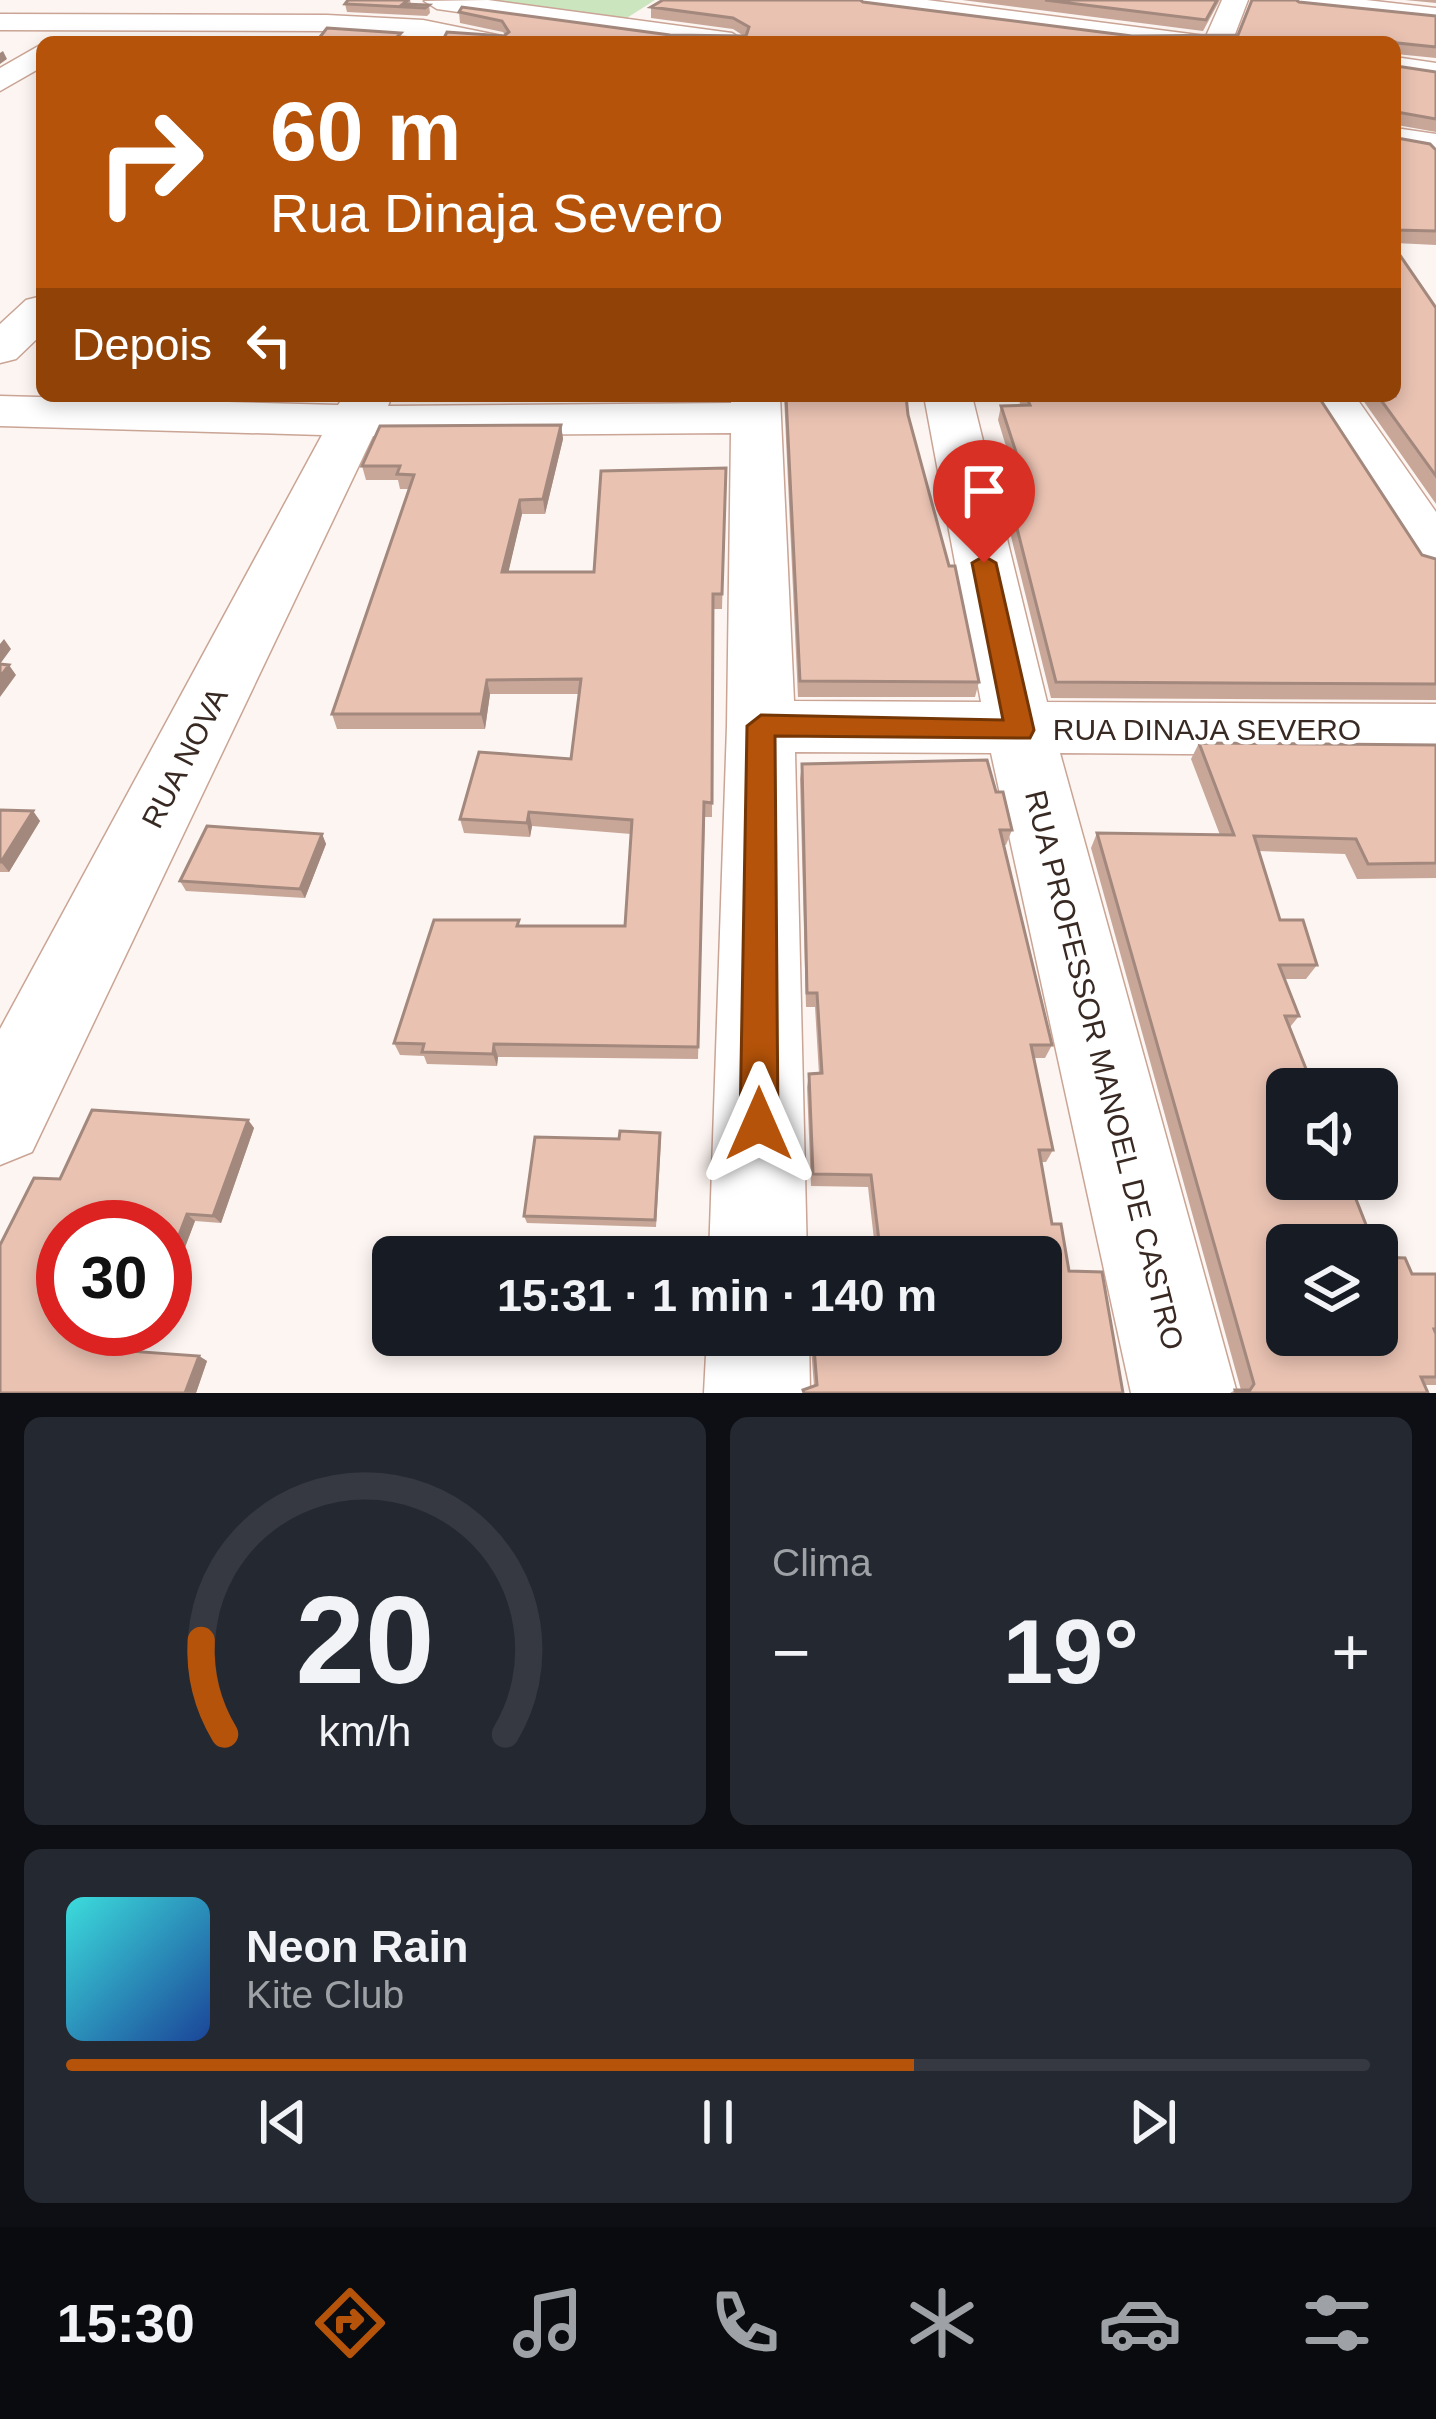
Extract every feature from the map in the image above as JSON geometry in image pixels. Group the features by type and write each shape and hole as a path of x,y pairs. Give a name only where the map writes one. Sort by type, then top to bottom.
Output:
{"street":[{"path":"428,0 645,36 649,14 669,0"},
{"path":"863,0 1148,36"},
{"path":"1220,36 1235,0"},
{"path":"1296,0 1436,16"},
{"path":"0,22 316,32 423,28 462,36"},
{"path":"67,36 87,22"},
{"path":"0,82 36,57"},
{"path":"1401,68 1436,71"},
{"path":"1401,139 1436,144"},
{"path":"0,350 36,315"},
{"name":"RUA PROFESSOR MANOEL DE CASTRO","path":"949,402 1020,730 1184,1393"},
{"path":"1335,402 1436,555"},
{"path":"0,411 756,407 761,726 758,1236"},
{"name":"RUA NOVA","path":"0,1120 362,409"},
{"name":"RUA DINAJA SEVERO","path":"761,726 1436,730"},
{"path":"757,1393 758,1356"}],"green space":[{"path":"468,0 655,0 619,23"}],"building":[{"path":"348,0 408,0 403,4 429,5 345,4"},
{"path":"663,0 860,0 1132,36 746,36 749,27 733,18 651,7"},
{"path":"1045,0 1217,0 1206,20"},
{"path":"1252,0 1296,0 1436,16 1436,47 1401,43 1401,36 1132,36 1238,35"},
{"path":"462,7 670,35 746,36 504,36 509,32 502,21 459,12"},
{"path":"327,28 401,33 398,36 321,36"},
{"path":"447,32 504,36 445,36"},
{"path":"1401,67 1436,72 1436,119 1401,113"},
{"path":"1401,139 1430,144 1436,150 1436,231 1401,230"},
{"path":"1401,257 1436,308 1436,476 1382,402 1401,402"},
{"path":"786,402 907,402 949,566 955,566 979,682 800,681"},
{"path":"1322,402 1422,555 1436,559 1436,684 1056,682 1007,489 1028,489 1001,406"},
{"path":"561,425 543,499 520,500 502,572 594,572 601,471 726,468 722,594 713,594 712,803 704,802 698,1047 494,1044 493,1054 422,1052 424,1044 394,1043 434,920 625,926 632,820 529,812 527,823 460,819 479,752 571,759 581,679 487,680 481,714 332,714 414,475 397,474 400,466 362,466 380,426"},
{"path":"1199,743 1436,745 1436,863 1368,864 1356,839 1254,836 1280,920 1303,920 1317,965 1279,965 1299,1016 1285,1016 1306,1068 1266,1068 1266,1200 1356,1200 1366,1224 1266,1224 1266,1356 1398,1356 1398,1258 1405,1258 1412,1274 1436,1274 1436,1377 1421,1377 1428,1393 1236,1393 1254,1384 1097,833 1234,835"},
{"path":"987,760 996,792 1003,792 1012,830 1000,830 1052,1045 1031,1045 1053,1150 1039,1150 1052,1224 1061,1224 1069,1271 1102,1272 1123,1393 804,1393 817,1385 815,1356 1062,1356 1062,1236 878,1236 871,1175 813,1174 809,1074 822,1073 817,993 807,993 802,764"},
{"path":"0,810 33,811 1,862 0,862"},
{"path":"207,826 322,834 300,889 180,881"},
{"path":"92,1110 248,1120 213,1216 192,1214 192,1200 36,1200 36,1356 199,1356 185,1393 0,1393 0,1245 34,1178 60,1179"},
{"path":"620,1131 660,1133 655,1220 524,1216 535,1137 619,1139"}],"route":[{"path":"759,1124 761,726 1020,730 984,563"}]}
